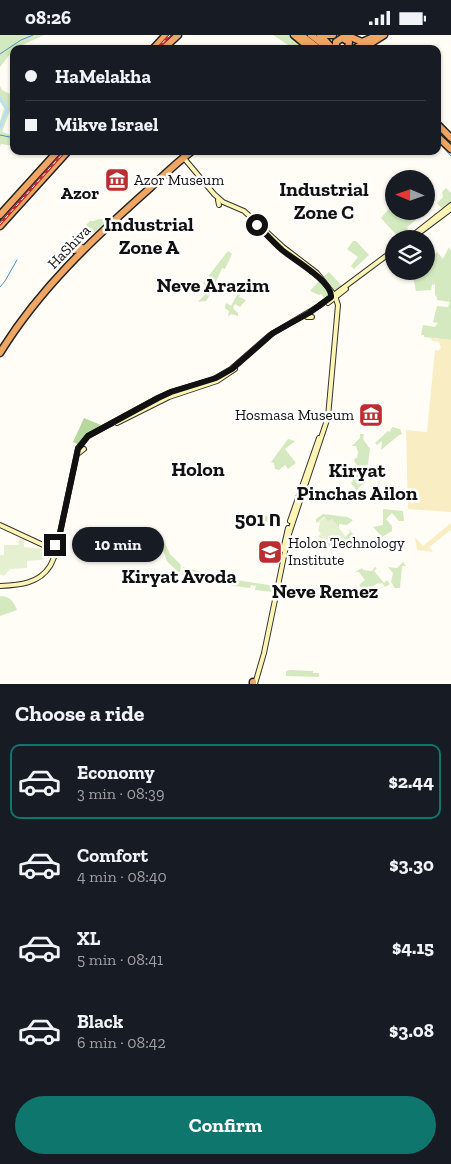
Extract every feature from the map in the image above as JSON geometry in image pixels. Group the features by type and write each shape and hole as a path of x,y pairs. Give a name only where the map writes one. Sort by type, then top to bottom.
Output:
{"highway":[{"path":"155,45 164,35"},
{"path":"166,45 176,35"},
{"path":"298,35 310,45"},
{"path":"309,35 320,45"},
{"path":"309,35 323,45"},
{"path":"321,36 333,35"},
{"path":"346,35 357,45"},
{"path":"361,45 364,41 378,35"},
{"path":"363,45 384,35"},
{"path":"321,36 330,45"},
{"path":"335,45 341,38 348,41 348,45"},
{"path":"441,126 451,134"},
{"path":"441,126 451,138"},
{"path":"441,141 451,150"},
{"path":"0,214 54,155"},
{"path":"0,226 64,155"},
{"name":"HaShiva","path":"0,348 28,307 112,218 142,190 185,156"},
{"name":"HaShiva","path":"0,353 30,309 78,254 185,156"}],"main road":[{"path":"185,156 218,202 241,211 259,224 260,229 280,248 312,272 334,295"},
{"path":"200,178 223,202 241,207 282,247 306,261 309,267 319,276 322,276 334,295 337,310 327,418 286,539 253,684"},
{"path":"418,230 451,205"},
{"path":"442,216 450,216 451,209"},
{"path":"422,230 451,209"},
{"path":"157,401 219,380 274,335 307,317 313,316 334,295 375,261 385,257"},
{"path":"0,585 19,587 36,579 45,570 55,549 64,519 80,450 83,443 93,434 171,392 232,369 264,340 309,313 385,258"},
{"path":"271,331 277,331"},
{"path":"55,549 54,545 68,509 80,450"},
{"path":"0,524 58,552 63,551"},
{"path":"0,585 26,582 45,570"},
{"path":"259,663 267,663"}],"green space":[{"path":"0,35 44,35 23,45 10,45 10,54 0,67"},
{"path":"273,35 292,35 305,45 288,45"},
{"path":"0,86 2,90 10,94 10,111 2,132 10,135 10,145 1,144 0,146 0,121 4,108 0,102"},
{"path":"446,188 451,193 451,203 443,210 437,203 443,197 442,192"},
{"path":"385,213 385,220 416,220 407,227 408,230 392,230 381,218"},
{"path":"107,216 109,219 94,233 86,225 90,221 103,219"},
{"path":"353,241 356,241 369,255 354,269 351,266 358,257 347,249"},
{"path":"449,247 451,251 451,340 421,335 423,325 435,327 438,323 433,322 437,306 448,307 450,302 437,300 435,284 432,285 431,290 416,291 414,280 435,280 435,254 437,252 443,259"},
{"path":"228,251 232,254 225,269 222,268 206,301 198,302 208,291 203,283"},
{"path":"329,272 342,286 335,292 323,280 323,277"},
{"path":"320,280 331,295 326,300 321,294 310,291"},
{"path":"240,289 243,290 239,297 246,300 240,307 235,304 233,308 238,313 238,316 231,314 228,317 229,311 225,308 226,303 231,306"},
{"path":"84,418 101,425 86,435 79,445 73,442"},
{"path":"392,427 400,429 402,434 381,450 382,441 377,445 375,443 388,431 390,432"},
{"path":"360,434 364,434 363,439 370,449 366,482 358,488 359,492 354,492 355,488 351,483 353,481 351,479 359,472 355,469 357,465 354,461 357,458 358,452 356,446 352,446 360,438"},
{"path":"288,439 295,441 285,449 296,463 288,469 285,465 279,470 275,469 274,463 271,462"},
{"path":"383,509 403,511 404,521 399,521 392,513 386,519 392,526 392,531 382,537 373,527 383,525"},
{"path":"250,513 252,515 259,514 274,517 273,522 242,520 242,514"},
{"path":"323,514 347,517 353,520 347,525 339,524 339,528 332,519 328,522 324,517 316,523 316,519"},
{"path":"324,518 328,522 332,519 346,537 342,540 339,539 331,547 318,544 320,539 318,536 321,534 318,530 320,523 318,522"},
{"path":"348,528 363,546 352,544 350,550 345,549 348,545 343,540 350,532"},
{"path":"19,539 24,539 24,547 44,549 45,558 27,561 27,568 10,569 4,576 0,574 0,555 4,555 4,545 18,545"},
{"path":"164,541 170,554 181,565 180,574 167,561 159,543"},
{"path":"403,562 406,566 402,566 400,588 395,588 391,582 393,573 388,567 397,568"},
{"path":"183,567 214,575 213,578 209,578 208,584 182,575"},
{"path":"375,567 377,568 374,571 384,583 387,580 390,584 385,587 382,583 378,583 366,592 366,596 362,594 365,592 359,585 365,580 359,572 355,572 362,568 363,570 372,571"},
{"path":"216,577 275,586 273,592 255,590 256,586 251,585 250,588 214,583"},
{"path":"0,596 11,600 17,610 0,616"},
{"path":"286,671 313,671 313,673 319,673 319,677 286,676"}],"sand":[{"path":"431,338 451,340 451,512 408,509 406,430 427,432 435,350 438,351 441,348 439,342 432,341"},
{"path":"451,523 451,530 429,547 433,552 417,550 415,537 423,546"}],"waterway":[{"path":"14,45 33,35"},
{"path":"0,54 10,47"},
{"path":"0,98 7,109 0,128"},
{"path":"0,135 10,137"},
{"path":"441,145 451,156"},
{"path":"0,287 17,260"}],"tunnel":[{"path":"54,553 58,544"}],"railway":[{"path":"161,45 170,35"},
{"path":"0,224 61,155"}],"place":[{"name":"Azor Museum","path":"117,180"},
{"name":"Hosmasa Museum","path":"371,415"},
{"name":"Holon Technology Institute","path":"270,552"}],"district":[{"name":"Azor","path":"80,193"},
{"name":"Industrial Zone C","path":"324,200"},
{"name":"Industrial Zone A","path":"149,236"},
{"name":"Neve Arazim","path":"213,285"},
{"name":"Holon","path":"198,469"},
{"name":"Kiryat Pinchas Ailon","path":"357,482"},
{"name":"ח 501","path":"258,519"},
{"name":"Kiryat Avoda","path":"179,576"},
{"name":"Neve Remez","path":"325,591"}],"route":[{"path":"55,545 60,533 78,449 88,436 158,398 171,392 206,382 232,369 273,333 309,313 331,297 330,292 316,275 280,248 257,225"}]}
